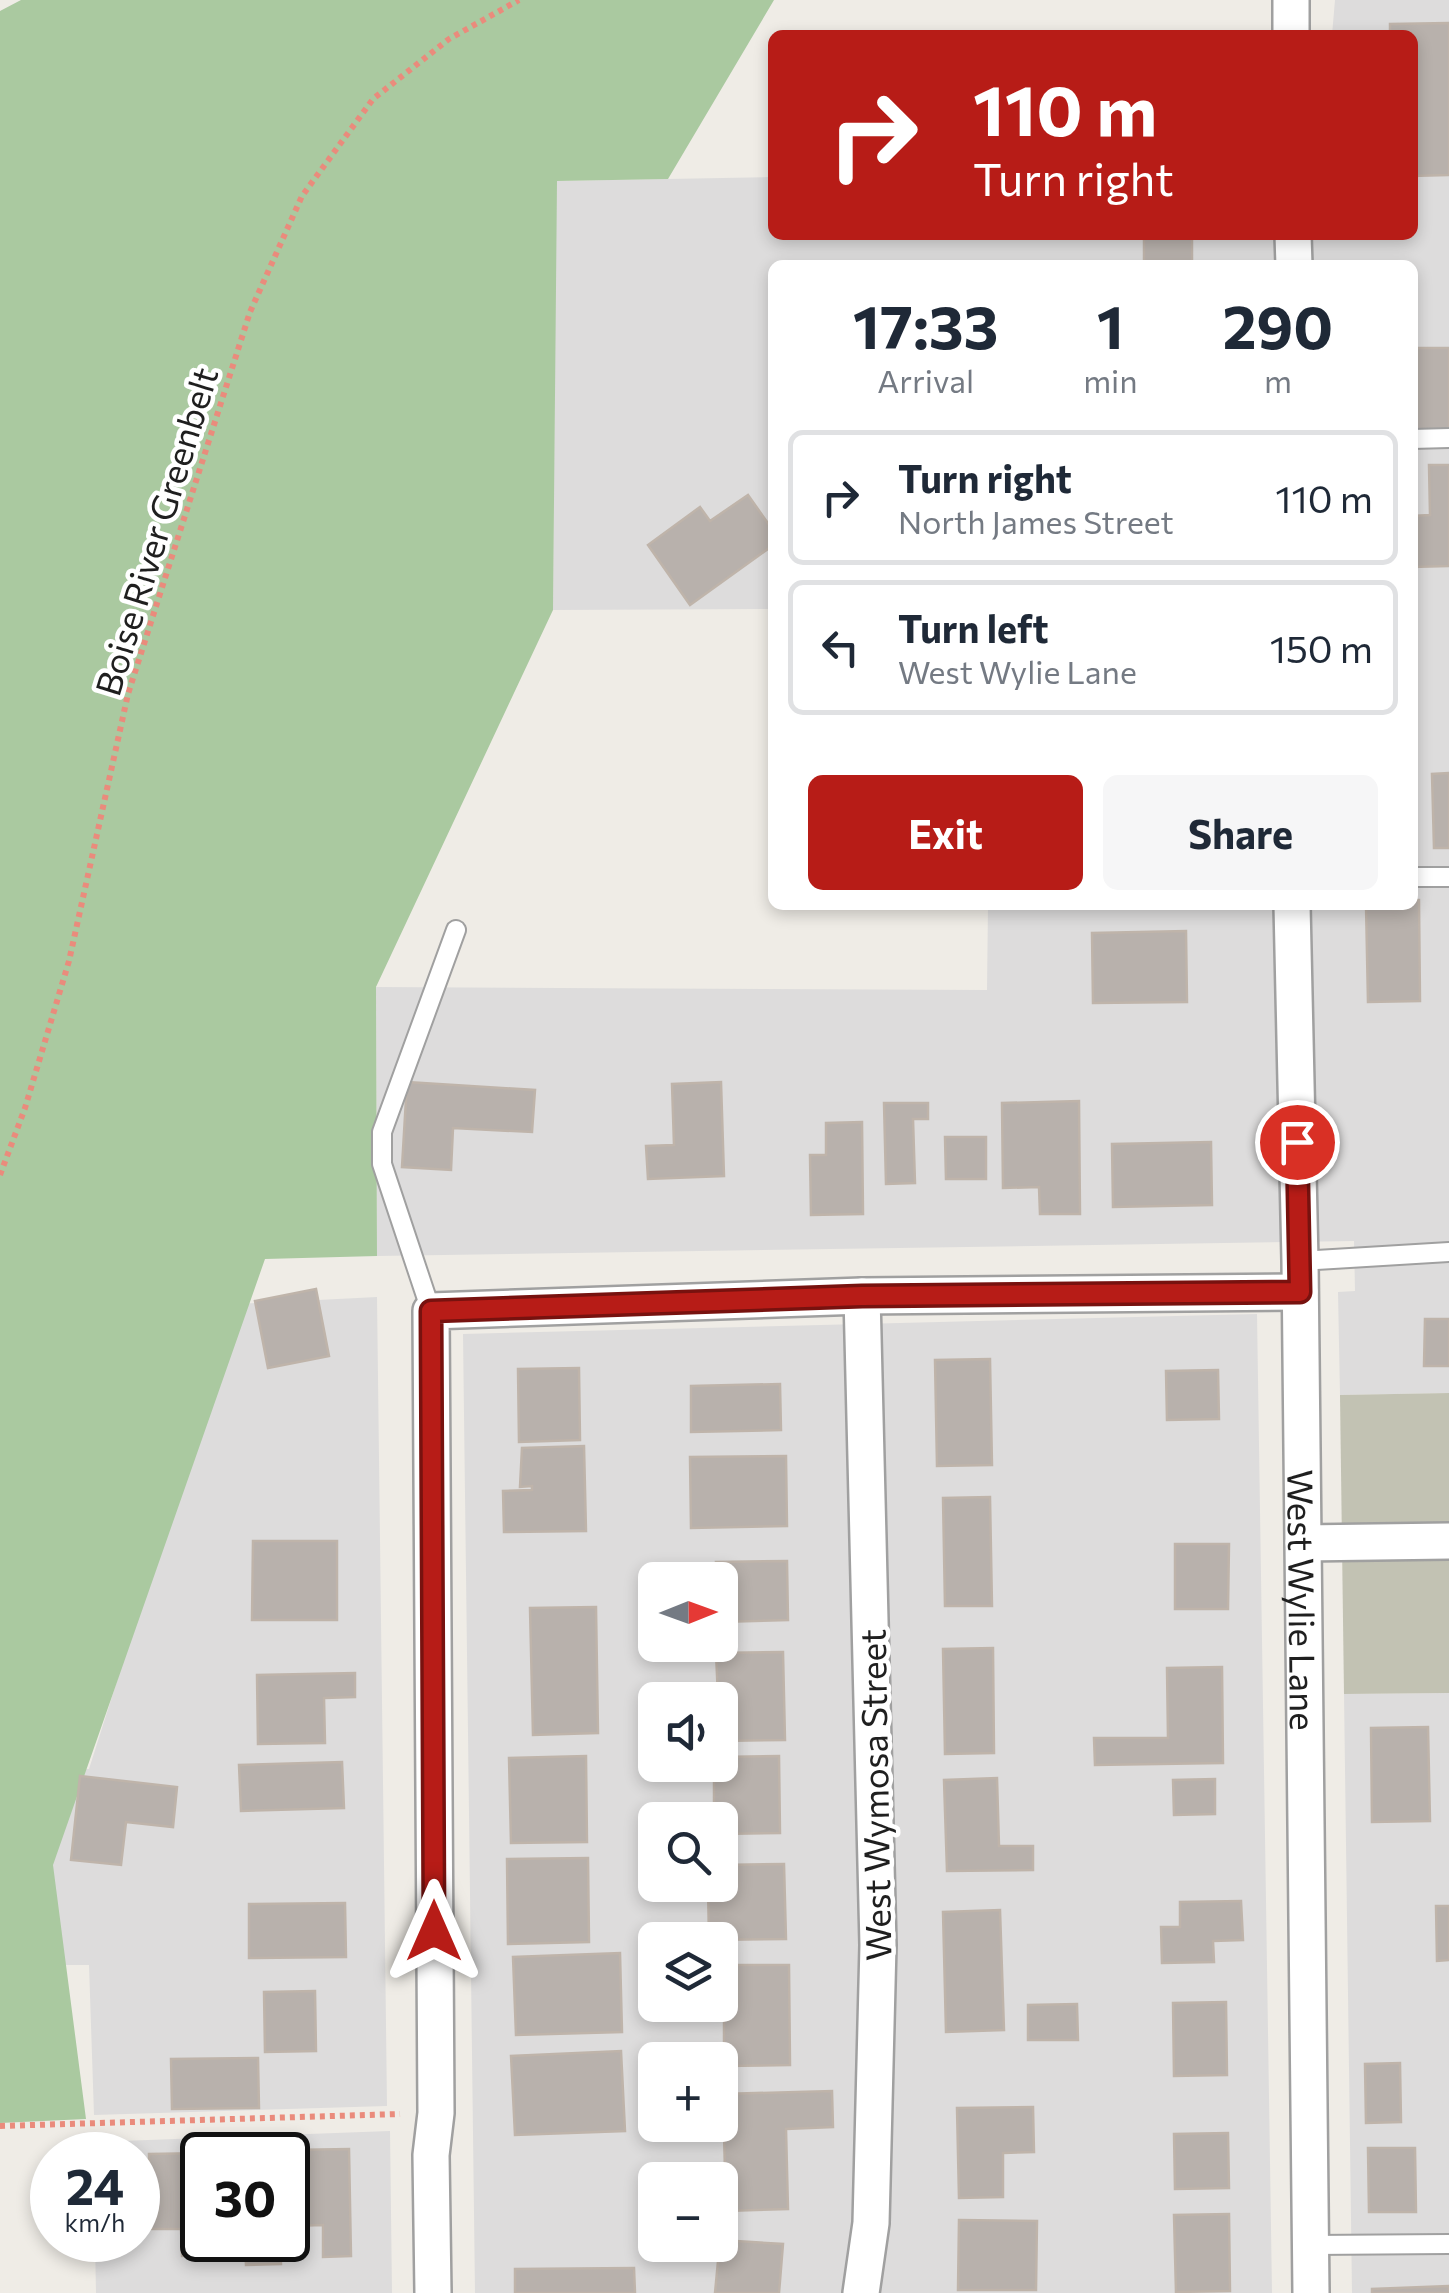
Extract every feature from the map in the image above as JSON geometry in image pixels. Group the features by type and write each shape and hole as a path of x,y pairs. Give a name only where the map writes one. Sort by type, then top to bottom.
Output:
{"street":[{"path":"1291,0 1291,30"},
{"name":"West Wylie Lane","path":"1292,910 1311,2293"},
{"path":"432,2293 431,2154 436,2113 431,1311 1300,1276"},
{"name":"West Wymosa Street","path":"862,1296 878,1945 871,2223 862,2293"},
{"path":"1303,1543 1449,1542"}],"lane":[{"path":"1418,439 1449,438"},
{"path":"1418,877 1449,877"},
{"path":"431,1311 382,1164 382,1132 456,930"},
{"path":"1300,1276 1449,1252"},
{"path":"1310,2245 1449,2244"}],"path":[{"name":"Boise River Greenbelt","path":"0,1175 69,961 128,694 250,312 302,196 374,99 449,38 519,0"},
{"path":"0,2126 436,2113"}],"shaded area":[{"path":"1335,0 1449,0 1449,1393 1340,1395 1338,1292 1355,1291 1354,1241 377,1256 376,987 987,990 988,910 1418,910 1418,260 768,260 768,609 553,610 556,181 768,177 768,240 1418,240 1418,30 1332,30"},
{"path":"377,1297 387,2106 94,2115 89,1965 45,1965 44,1771 89,1769 237,1304"},
{"path":"1257,1314 1272,2293 475,2293 463,1334"},
{"path":"1449,1393 1449,1693 1344,1694 1340,1395"},
{"path":"1449,1693 1449,2293 1352,2293 1344,1694"},
{"path":"390,2131 392,2293 96,2293 95,2262 160,2262 160,2140 180,2139 180,2262 310,2262 310,2134"}],"green space":[{"path":"21,0 774,0 668,179 557,181 553,610 376,987 377,1256 265,1259 53,1865 86,2119 0,2123 0,11"}],"building":[{"path":"1449,23 1449,175 1418,176 1418,30 1390,30 1390,24"},
{"path":"1144,240 1192,240 1192,260 1144,260"},
{"path":"1418,348 1449,348 1449,431 1418,431"},
{"path":"1429,465 1449,465 1449,566 1418,567 1418,516 1430,515"},
{"path":"748,495 768,523 768,549 690,605 648,545 700,507 710,521"},
{"path":"1449,773 1449,848 1434,848 1432,774"},
{"path":"1419,900 1420,1001 1368,1002 1366,910 1418,910"},
{"path":"1186,931 1187,1002 1093,1003 1092,933"},
{"path":"407,1082 535,1090 532,1132 453,1128 451,1170 402,1167"},
{"path":"721,1082 724,1176 648,1179 646,1146 674,1145 672,1084"},
{"path":"1079,1101 1080,1214 1040,1214 1039,1187 1003,1188 1002,1103"},
{"path":"884,1103 928,1103 928,1119 913,1119 915,1183 886,1184"},
{"path":"862,1122 863,1214 811,1215 810,1155 826,1155 826,1123"},
{"path":"945,1137 986,1137 986,1179 946,1179"},
{"path":"1211,1142 1212,1205 1113,1207 1112,1144"},
{"path":"316,1289 329,1356 268,1368 255,1301"},
{"path":"1425,1319 1449,1319 1449,1366 1424,1366"},
{"path":"990,1359 992,1465 937,1466 935,1360"},
{"path":"579,1368 580,1440 519,1442 518,1369"},
{"path":"1218,1370 1219,1419 1167,1420 1166,1371"},
{"path":"780,1384 781,1430 691,1432 691,1386"},
{"path":"584,1446 586,1531 504,1532 503,1491 532,1490 532,1486 520,1487 522,1448"},
{"path":"786,1456 787,1526 691,1528 690,1457"},
{"path":"990,1497 992,1606 945,1606 943,1498"},
{"path":"253,1541 337,1541 337,1620 252,1620"},
{"path":"1175,1544 1229,1544 1228,1609 1175,1609"},
{"path":"787,1561 788,1620 738,1621 738,1562 716,1562"},
{"path":"596,1607 598,1733 533,1735 530,1608"},
{"path":"993,1648 994,1753 945,1754 943,1649"},
{"path":"783,1652 785,1740 738,1741 738,1682 717,1682 716,1662 738,1662 738,1653"},
{"path":"1222,1667 1223,1763 1095,1765 1094,1738 1168,1738 1167,1668"},
{"path":"355,1673 355,1697 324,1698 325,1743 258,1744 257,1675"},
{"path":"1428,1727 1430,1821 1372,1822 1371,1728"},
{"path":"586,1756 587,1842 511,1843 509,1758"},
{"path":"779,1756 780,1833 738,1834 738,1802 714,1802 714,1782 738,1782 738,1757"},
{"path":"342,1762 344,1808 241,1811 239,1765"},
{"path":"80,1776 177,1787 173,1827 126,1822 121,1865 71,1860"},
{"path":"997,1778 999,1846 1033,1846 1033,1870 947,1871 944,1780"},
{"path":"1215,1779 1215,1814 1174,1815 1173,1780"},
{"path":"588,1858 589,1942 508,1944 507,1859"},
{"path":"784,1864 786,1939 738,1940 738,1922 709,1922 708,1902 738,1902 738,1865"},
{"path":"1241,1901 1243,1940 1213,1941 1214,1962 1162,1963 1161,1927 1180,1927 1180,1902"},
{"path":"345,1903 346,1957 249,1958 249,1904"},
{"path":"1436,1906 1449,1906 1449,1960 1437,1961"},
{"path":"1000,1910 1004,2030 946,2032 943,1912"},
{"path":"620,1953 622,2032 516,2035 513,1957"},
{"path":"738,1965 789,1965 790,2065 738,2066 738,2042 724,2042 724,2022 738,2022"},
{"path":"315,1991 316,2051 265,2052 264,1992"},
{"path":"1226,2002 1227,2075 1174,2076 1173,2003"},
{"path":"1077,2004 1078,2040 1028,2040 1028,2005"},
{"path":"621,2051 625,2131 515,2135 511,2056"},
{"path":"258,2058 259,2108 172,2109 171,2059"},
{"path":"1400,2063 1401,2122 1366,2123 1365,2064"},
{"path":"832,2091 833,2127 786,2129 788,2209 738,2211 738,2162 725,2162 724,2142 738,2142 738,2094"},
{"path":"1033,2107 1034,2152 1003,2153 1003,2197 959,2198 957,2108"},
{"path":"1228,2133 1229,2188 1175,2189 1174,2134"},
{"path":"1368,2148 1415,2148 1416,2212 1369,2212"},
{"path":"349,2149 351,2256 323,2257 323,2225 310,2225 310,2150"},
{"path":"180,2153 180,2229 160,2229 160,2154"},
{"path":"1229,2214 1230,2291 1176,2292 1174,2215"},
{"path":"959,2220 1037,2221 1036,2290 958,2290"},
{"path":"738,2241 783,2244 779,2293 715,2293 718,2262 738,2262"},
{"path":"246,2262 281,2262 281,2264"},
{"path":"634,2268 635,2293 515,2293 515,2269"},
{"path":"1449,2286 1449,2293 1372,2293 1372,2289"}],"route":[{"path":"434,1931 431,1311 862,1296 1300,1292 1297,1142"}]}
